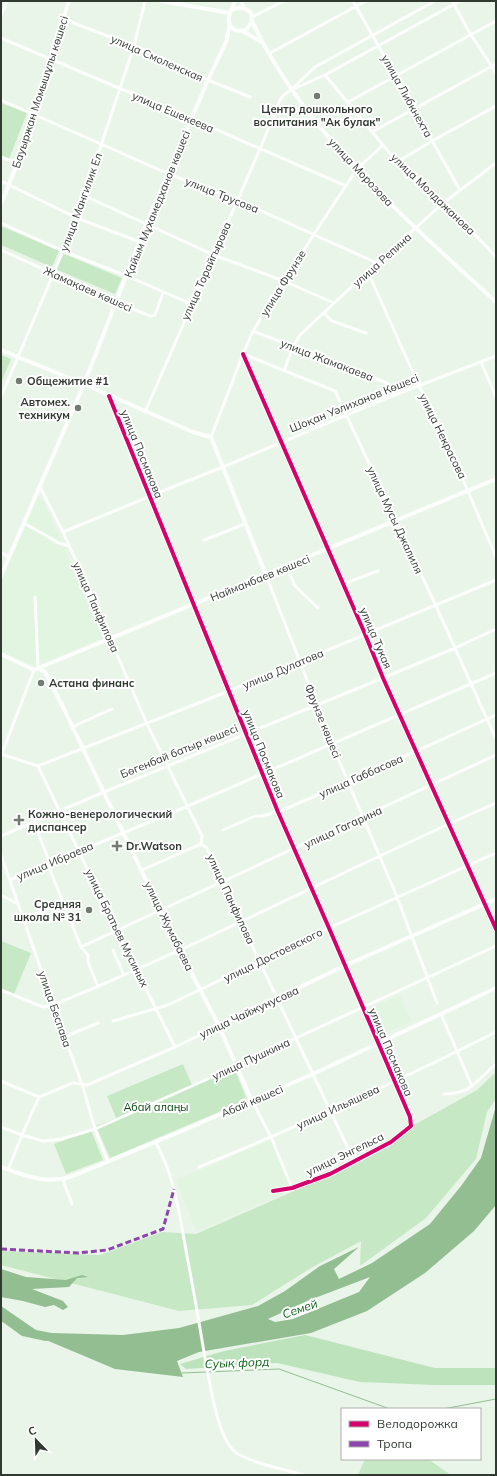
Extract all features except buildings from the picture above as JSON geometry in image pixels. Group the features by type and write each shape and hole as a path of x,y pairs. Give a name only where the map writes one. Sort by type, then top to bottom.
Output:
{"street":[{"path":"1,16 7,1"},
{"name":"Бауыржан Момышұлы көшесі","path":"1,204 34,114 69,1"},
{"name":"улица Мангилик Ел","path":"1,397 54,274 85,196 134,46 145,1"},
{"path":"161,1 231,12 240,7 244,8"},
{"path":"235,1 231,12 230,24 234,30 242,31 262,42"},
{"path":"241,1 244,8 251,13 252,19"},
{"path":"242,31 247,29 252,19 284,1"},
{"name":"улица Либкнехта","path":"353,1 460,190"},
{"path":"270,53 366,1"},
{"name":"улица Торайгырова","path":"145,412 280,100 315,67 436,1"},
{"name":"улица Торайгырова","path":"291,90 325,75 453,3 460,1"},
{"path":"453,3 471,35 496,73"},
{"name":"улица Морозова","path":"252,19 262,42 291,90 357,169 416,229 496,302"},
{"name":"улица Смоленская","path":"63,20 134,46 208,80 250,97"},
{"path":"348,102 496,21"},
{"name":"Қайым Мұхамедханов көшесі","path":"1,576 84,384 146,225 208,80 226,42 230,24"},
{"name":"улица Ешекеева","path":"1,38 346,186"},
{"path":"372,132 496,64"},
{"name":"улица Молдажанова","path":"325,75 398,162 496,257"},
{"name":"улица Трусова","path":"1,100 169,174 237,200 377,262"},
{"path":"398,162 432,140 496,106"},
{"name":"улица Фрунзе","path":"211,437 253,331 357,169 383,145"},
{"path":"1,157 17,163"},
{"name":"улица Репина","path":"284,371 293,347 300,335 377,262 416,229 442,204 496,163"},
{"path":"1,181 77,218 140,242"},
{"path":"85,196 134,217 146,225 334,303"},
{"path":"1,223 63,251 127,276 191,304"},
{"name":"Жамақаев көшесі","path":"1,250 150,316 155,315 163,293"},
{"name":"улица Некрасова","path":"368,272 419,386 445,437 496,557"},
{"path":"324,313 332,321 366,333"},
{"name":"улица Жамакаева","path":"253,331 387,383 392,396"},
{"path":"1,350 84,384 108,396 193,432 211,437"},
{"name":"улица Мусы Джалиля","path":"243,354 335,391 436,606 496,739"},
{"name":"улица Тукая","path":"243,354 366,634 383,678 496,929"},
{"name":"Шоқан Уәлиханов Көшесі","path":"63,532 223,468 392,396 496,356"},
{"path":"481,362 496,397"},
{"name":"улица Посмакова","path":"108,396 278,812 410,1117"},
{"name":"Фрунзе көшесі","path":"211,437 332,744 397,897 437,1003"},
{"name":"Найманбаев көшесі","path":"36,669 396,522 496,479"},
{"name":"улица Панфилова","path":"40,487 63,532 147,724 202,836 201,844 207,848 329,1110 354,1160"},
{"path":"24,522 59,543 69,546"},
{"path":"204,540 245,524"},
{"path":"1,553 10,556"},
{"path":"287,567 295,586 318,608"},
{"path":"343,584 378,571"},
{"name":"улица Дулатова","path":"38,766 229,691 496,580"},
{"path":"36,597 36,669 1,755 38,766"},
{"name":"Бөгенбай батыр көшесі","path":"1,836 104,792 455,648 496,629"},
{"path":"1,654 36,669"},
{"name":"улица Жумабаева","path":"36,669 45,672 83,748 180,951 219,1026 252,1101 271,1137 292,1188"},
{"name":"улица Ибраева","path":"10,880 188,806 496,672"},
{"path":"72,727 112,709"},
{"name":"улица Габбасова","path":"223,830 255,816 278,812 496,715"},
{"name":"улица Гагарина","path":"81,947 496,756"},
{"name":"улица Братьев Мусиных","path":"38,766 155,1008 176,1047"},
{"path":"1,990 43,1007 53,1005 180,951 380,855 496,803"},
{"path":"34,823 48,858 48,865 63,903 81,947 88,955 88,962 98,987"},
{"path":"142,870 201,844"},
{"name":"улица Достоевского","path":"113,1021 168,1005 329,928 496,853"},
{"name":"улица Беспава","path":"1,855 64,1037 82,1084 95,1129 108,1162"},
{"path":"1,895 18,904"},
{"name":"улица Чайжунусова","path":"39,1097 73,1082 87,1085 176,1047 344,966 496,899"},
{"path":"23,918 63,903"},
{"name":"улица Пушкина","path":"1,1127 43,1141 62,1139 95,1129 237,1066 496,946"},
{"path":"113,950 124,975"},
{"name":"Абай көшесі","path":"1,1167 42,1180 63,1180 156,1142 313,1074 496,988"},
{"path":"441,1014 472,1086"},
{"path":"64,1037 98,1023"},
{"name":"улица Ильяшева","path":"199,1167 271,1137 394,1081 496,1032"},
{"path":"444,1094 467,1090 496,1064"},
{"path":"1,1081 39,1097 8,1170"},
{"name":"улица Энгельса","path":"273,1191 292,1188 330,1174 354,1160 391,1142 411,1126 410,1117"},
{"path":"156,1142 162,1154 174,1189 211,1392 223,1434 233,1450 247,1458 304,1475"},
{"path":"63,1180 72,1204"}],"shaded area":[{"path":"38,497 43,501 106,637 35,666 1,652 1,581"},
{"path":"400,995 411,1021 381,1035 369,1009"},
{"path":"496,1106 496,1205 474,1231 425,1273 367,1311 311,1333 199,1352 177,1361 183,1377 115,1369 1,1321 1,1306 36,1330 52,1333 123,1335 179,1328 258,1306 285,1291 320,1266 359,1247 334,1269 339,1279 372,1263 430,1224 461,1186 481,1158","holes":["370,1277 359,1292 293,1319 275,1322 268,1319 307,1301"]},
{"path":"272,1140 292,1188 281,1195 196,1231 176,1180"},
{"path":"1,1269 26,1277 66,1280 82,1275 88,1277 77,1278 69,1287 32,1289 63,1301 68,1307 63,1310 54,1305 45,1307 1,1297"},
{"path":"305,1335 435,1368 496,1368 496,1385 434,1385 360,1382 277,1363 186,1369 180,1364 224,1351"}],"green space":[{"path":"1,103 27,113 9,159 1,156"},
{"path":"1,226 59,251 52,267 1,245"},
{"path":"62,253 122,278 115,294 55,269"},
{"path":"1,355 11,359 1,383"},
{"path":"1,941 31,953 14,994 1,989"},
{"name":"Абай алаңы","path":"183,1064 192,1085 234,1067 247,1100 110,1158 96,1126 116,1118 107,1096"},
{"path":"496,1072 496,1099 487,1112 476,1159 426,1218 360,1266 361,1241 311,1268 252,1305 179,1311 1,1265 1,1251 100,1255 162,1232 196,1234 301,1188 477,1090"},
{"path":"91,1130 103,1160 66,1174 54,1144"},
{"path":"365,1460 428,1460 451,1475 358,1475"}],"waterway":[{"name":"Семей","path":"1,1317 23,1333 46,1338"},
{"name":"Суық форд","path":"182,1373 279,1369 387,1408"},
{"name":"Суық форд","path":"448,1408 496,1399"}],"marked path":[{"path":"1,1249 78,1253 107,1250 163,1229 174,1189"}],"cycle path":[{"path":"243,354 383,678 496,929"},
{"path":"109,396 278,812 410,1117 411,1126 391,1142 330,1174 292,1188 273,1191"}],"place":[{"name":"Центр дошкольного воспитания \"Ак булак\"","path":"317,96"},
{"name":"Общежитие #1","path":"19,381"},
{"name":"Автомех. техникум","path":"78,408"},
{"name":"Астана финанс","path":"41,683"},
{"name":"Кожно-венерологический диспансер","path":"19,820"},
{"name":"Dr.Watson","path":"117,846"},
{"name":"Средняя школа № 31","path":"89,910"}]}
